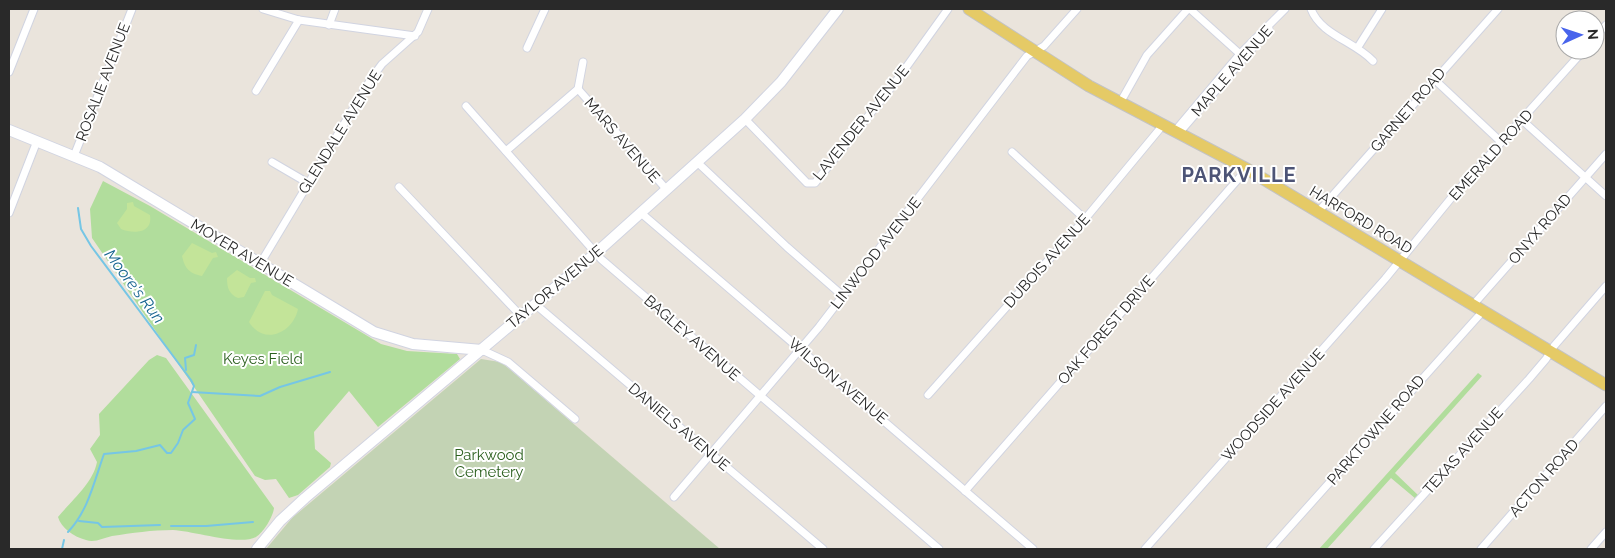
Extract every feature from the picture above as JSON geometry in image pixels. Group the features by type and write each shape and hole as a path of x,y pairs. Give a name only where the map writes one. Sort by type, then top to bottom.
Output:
{"main road":[{"name":"TAYLOR AVENUE","path":"257,549 294,507 596,253 745,119 781,82 838,9"},
{"name":"HARFORD ROAD","path":"969,9 984,13 1035,52 1120,103 1247,170 1606,385"},
{"name":"MOYER AVENUE","path":"9,130 113,174 381,336 413,344 482,350"}],"street":[{"path":"9,72 34,9"},
{"name":"ROSALIE AVENUE","path":"74,156 132,9"},
{"path":"263,9 299,20 415,36"},
{"path":"329,25 335,9"},
{"name":"GLENDALE AVENUE","path":"260,264 375,73 415,36 428,9"},
{"path":"526,48 545,9"},
{"name":"LAVENDER AVENUE","path":"745,119 807,183 815,183 902,73 948,9"},
{"name":"LINWOOD AVENUE","path":"674,497 801,349 1027,56 1044,46 1077,9"},
{"path":"1120,103 1147,55 1189,9 1240,54"},
{"name":"MAPLE AVENUE","path":"1177,132 1285,9"},
{"path":"1311,9 1318,24 1358,47 1374,61"},
{"path":"1358,47 1382,9"},
{"name":"GARNET ROAD","path":"1318,212 1498,9"},
{"path":"256,91 299,20"},
{"path":"1177,132 1240,54 1251,46"},
{"name":"EMERALD ROAD","path":"1399,260 1441,210 1575,60"},
{"path":"506,151 578,89 583,62"},
{"path":"1434,79 1501,142"},
{"name":"MARS AVENUE","path":"578,89 667,190"},
{"name":"BAGLEY AVENUE","path":"466,106 596,253 939,549"},
{"path":"1522,120 1606,196"},
{"name":"DUBOIS AVENUE","path":"928,395 1085,219 1163,125"},
{"path":"9,213 37,141"},
{"path":"1012,152 1085,219"},
{"name":"ONYX ROAD","path":"1478,308 1606,154"},
{"path":"272,162 308,183"},
{"path":"697,162 787,247 843,296"},
{"name":"OAK FOREST DRIVE","path":"965,491 1247,170"},
{"path":"399,187 521,316"},
{"name":"WILSON AVENUE","path":"641,213 1033,549"},
{"name":"WOODSIDE AVENUE","path":"1145,549 1386,279 1399,260"},
{"name":"TEXAS AVENUE","path":"1374,549 1529,379 1606,286"},
{"name":"DANIELS AVENUE","path":"535,304 823,549"},
{"name":"PARKTOWNE ROAD","path":"1270,549 1478,308"},
{"path":"482,350 508,362 575,419"},
{"name":"ACTON ROAD","path":"1481,549 1606,406"},
{"path":"1591,549 1606,532"}],"green space":[{"name":"Keyes Field","path":"103,181 150,206 381,344 407,351 457,354 460,359 378,427 349,391 314,432 315,449 331,463 330,467 298,495 289,498 276,479 265,480 255,476 92,238 90,209"},
{"path":"133,202 134,206 150,215 148,226 136,232 121,229 117,223 127,209 127,203"},
{"path":"192,243 212,253 216,252 218,257 213,258 202,276 188,270 183,260 182,256"},
{"path":"237,270 250,278 255,278 256,282 251,283 244,297 238,298 231,293 227,282 227,278"},
{"path":"265,291 270,291 272,295 298,309 290,325 277,334 262,333 249,322"},
{"path":"157,355 166,358 274,508 272,516 262,532 256,537 239,540 165,530 112,536 89,541 73,534 60,521 58,517 87,484 95,470 97,462 90,449 100,435 99,414 149,360"},
{"name":"Parkwood Cemetery","path":"481,359 500,362 507,367 720,549 266,549 292,518"},
{"path":"1478,373 1482,376 1395,473 1419,496 1416,499 1391,478 1327,549 1319,549"}],"waterway":[{"name":"Moore's Run","path":"68,532 86,505 104,454 136,451 160,445 167,453 171,453 178,443 183,430 195,419 188,403 194,386 191,380 91,246 81,229 78,208"},
{"name":"Moore's Run","path":"186,370 185,358 194,355 196,345"},
{"name":"Moore's Run","path":"192,392 260,396 280,387 330,372"},
{"name":"Moore's Run","path":"79,521 98,523 102,527 160,525"},
{"name":"Moore's Run","path":"171,526 206,526 253,522"},
{"name":"Moore's Run","path":"62,549 64,540"}],"district":[{"name":"PARKVILLE","path":"1239,175"}]}
